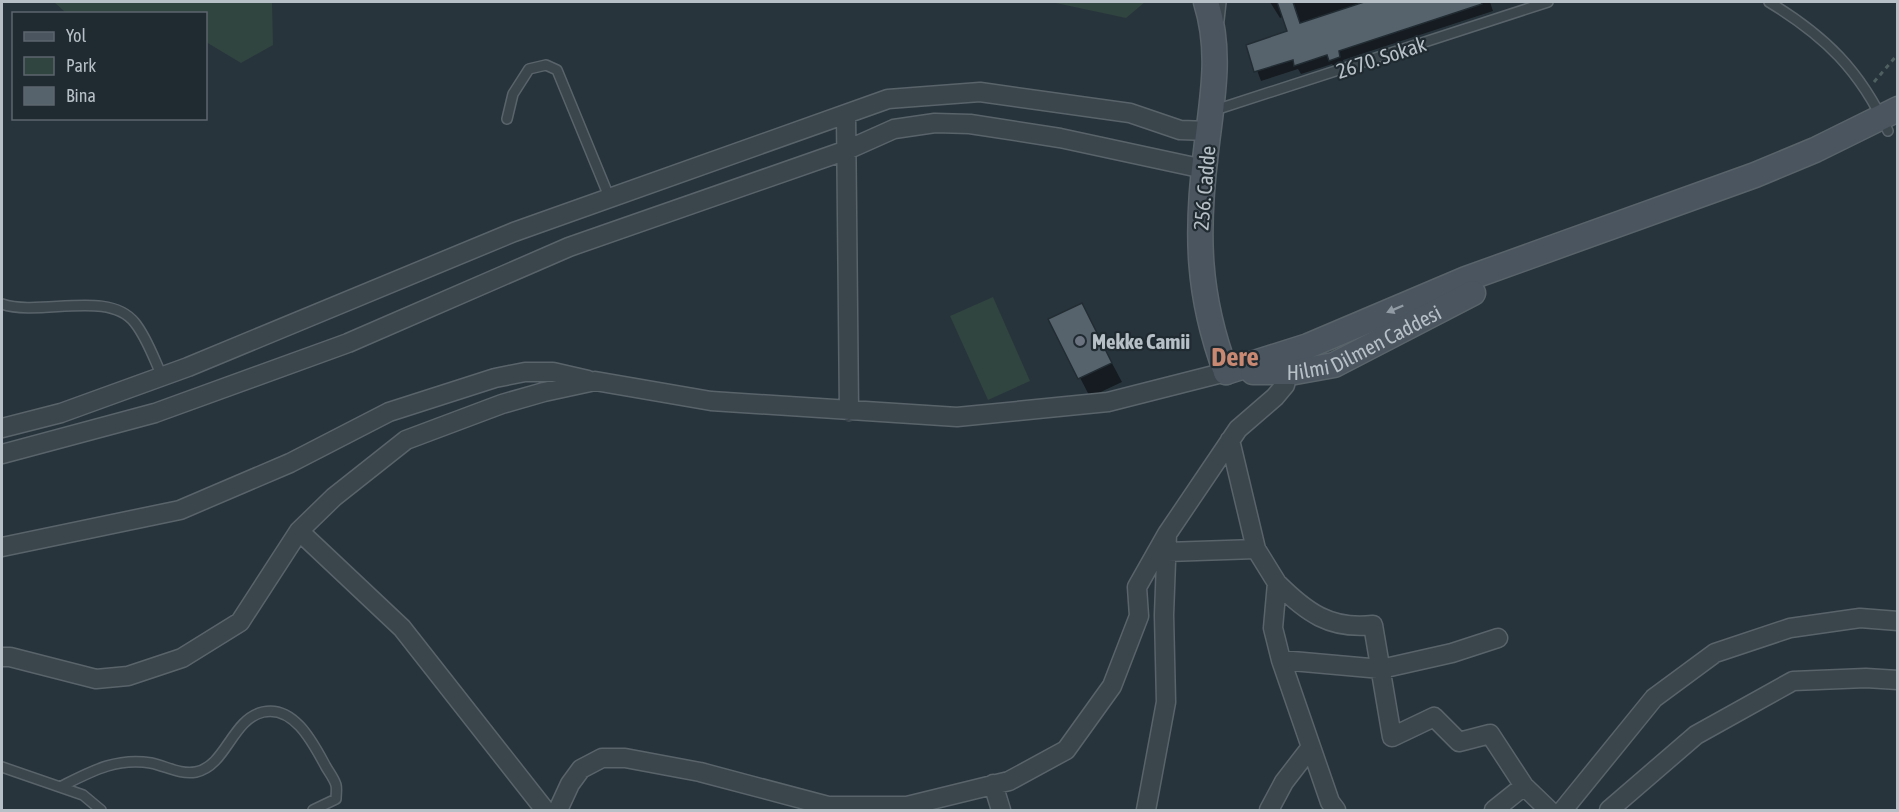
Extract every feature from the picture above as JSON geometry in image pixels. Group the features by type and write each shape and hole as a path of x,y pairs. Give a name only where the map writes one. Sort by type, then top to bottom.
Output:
{"street":[{"name":"256. Cadde","path":"1206,2 1216,54 1199,233 1201,276 1211,329 1226,372"},
{"path":"2,428 61,413 162,376 514,232 888,99 980,92 1130,113 1180,130 1211,121"},
{"path":"846,114 849,411"},
{"name":"Hilmi Dilmen Caddesi","path":"1226,372 1291,362 1334,365 1438,300 1512,279 1790,178 1891,120"},
{"path":"2,453 154,412 337,347 569,247 847,150 894,129 952,123 1060,138 1204,169"},
{"path":"558,810 580,769 602,758 625,758 700,772 828,806 908,808 1009,781 1066,750 1112,686 1140,616 1137,587 1238,429 1275,397 1285,385 1291,362"},
{"path":"2,547 180,510 290,463 389,412 495,378 525,372 553,372 711,401 957,417 1108,402 1226,372"},
{"path":"2,657 10,657 96,679 128,676 182,658 240,622 300,531 334,497 406,440 502,404 595,381"},
{"path":"1230,440 1256,549 1277,583 1306,611 1351,628 1373,625 1392,737 1434,717 1459,742 1490,734 1524,786 1549,810"},
{"path":"300,531 402,628 545,810"},
{"path":"1167,543 1256,549"},
{"path":"1146,810 1166,702 1164,615 1167,543"},
{"path":"1277,583 1274,628 1281,660 1335,810"},
{"path":"1563,810 1654,698 1715,653 1790,628 1860,618 1898,621"},
{"path":"1281,660 1381,669 1452,653 1498,638"},
{"path":"1609,810 1696,735 1792,681 1866,678 1898,680"},
{"path":"1269,810 1284,782 1311,747"},
{"path":"993,784 1001,810"},
{"path":"1494,810 1524,786"}],"lane":[{"path":"1216,54 1221,2"},
{"path":"1511,2 1515,13"},
{"name":"2670. Sokak","path":"1211,121 1548,2"},
{"path":"1769,2 1829,44 1853,70 1891,120"},
{"path":"507,119 513,94 529,69 546,65 557,70 610,199"},
{"path":"2,304 33,309 96,305 115,308 134,322 162,376"},
{"path":"60,787 106,764 118,762 142,762 187,773 203,770 214,761 231,737 257,714 270,711 287,715 295,720 314,743 336,785 336,799 313,810"},
{"path":"2,766 83,795 101,810"}],"path":[{"path":"1867,91 1898,54"}],"green space":[{"path":"54,2 272,2 273,45 241,63 207,43 207,12 65,12"},
{"path":"1051,2 1145,2 1126,18"},
{"path":"993,297 1030,381 988,400 950,316"}],"building":[{"path":"1277,2 1293,2 1300,23 1364,2 1481,2 1482,4 1339,51 1340,57 1329,61 1327,55 1294,66 1293,60 1254,72 1246,45 1287,31"},
{"name":"Mekke Camii","path":"1082,303 1112,363 1078,379 1048,319"}],"place":[{"name":"Mekke Camii","path":"1080,341"}],"district":[{"name":"Dere","path":"1235,356"}]}
